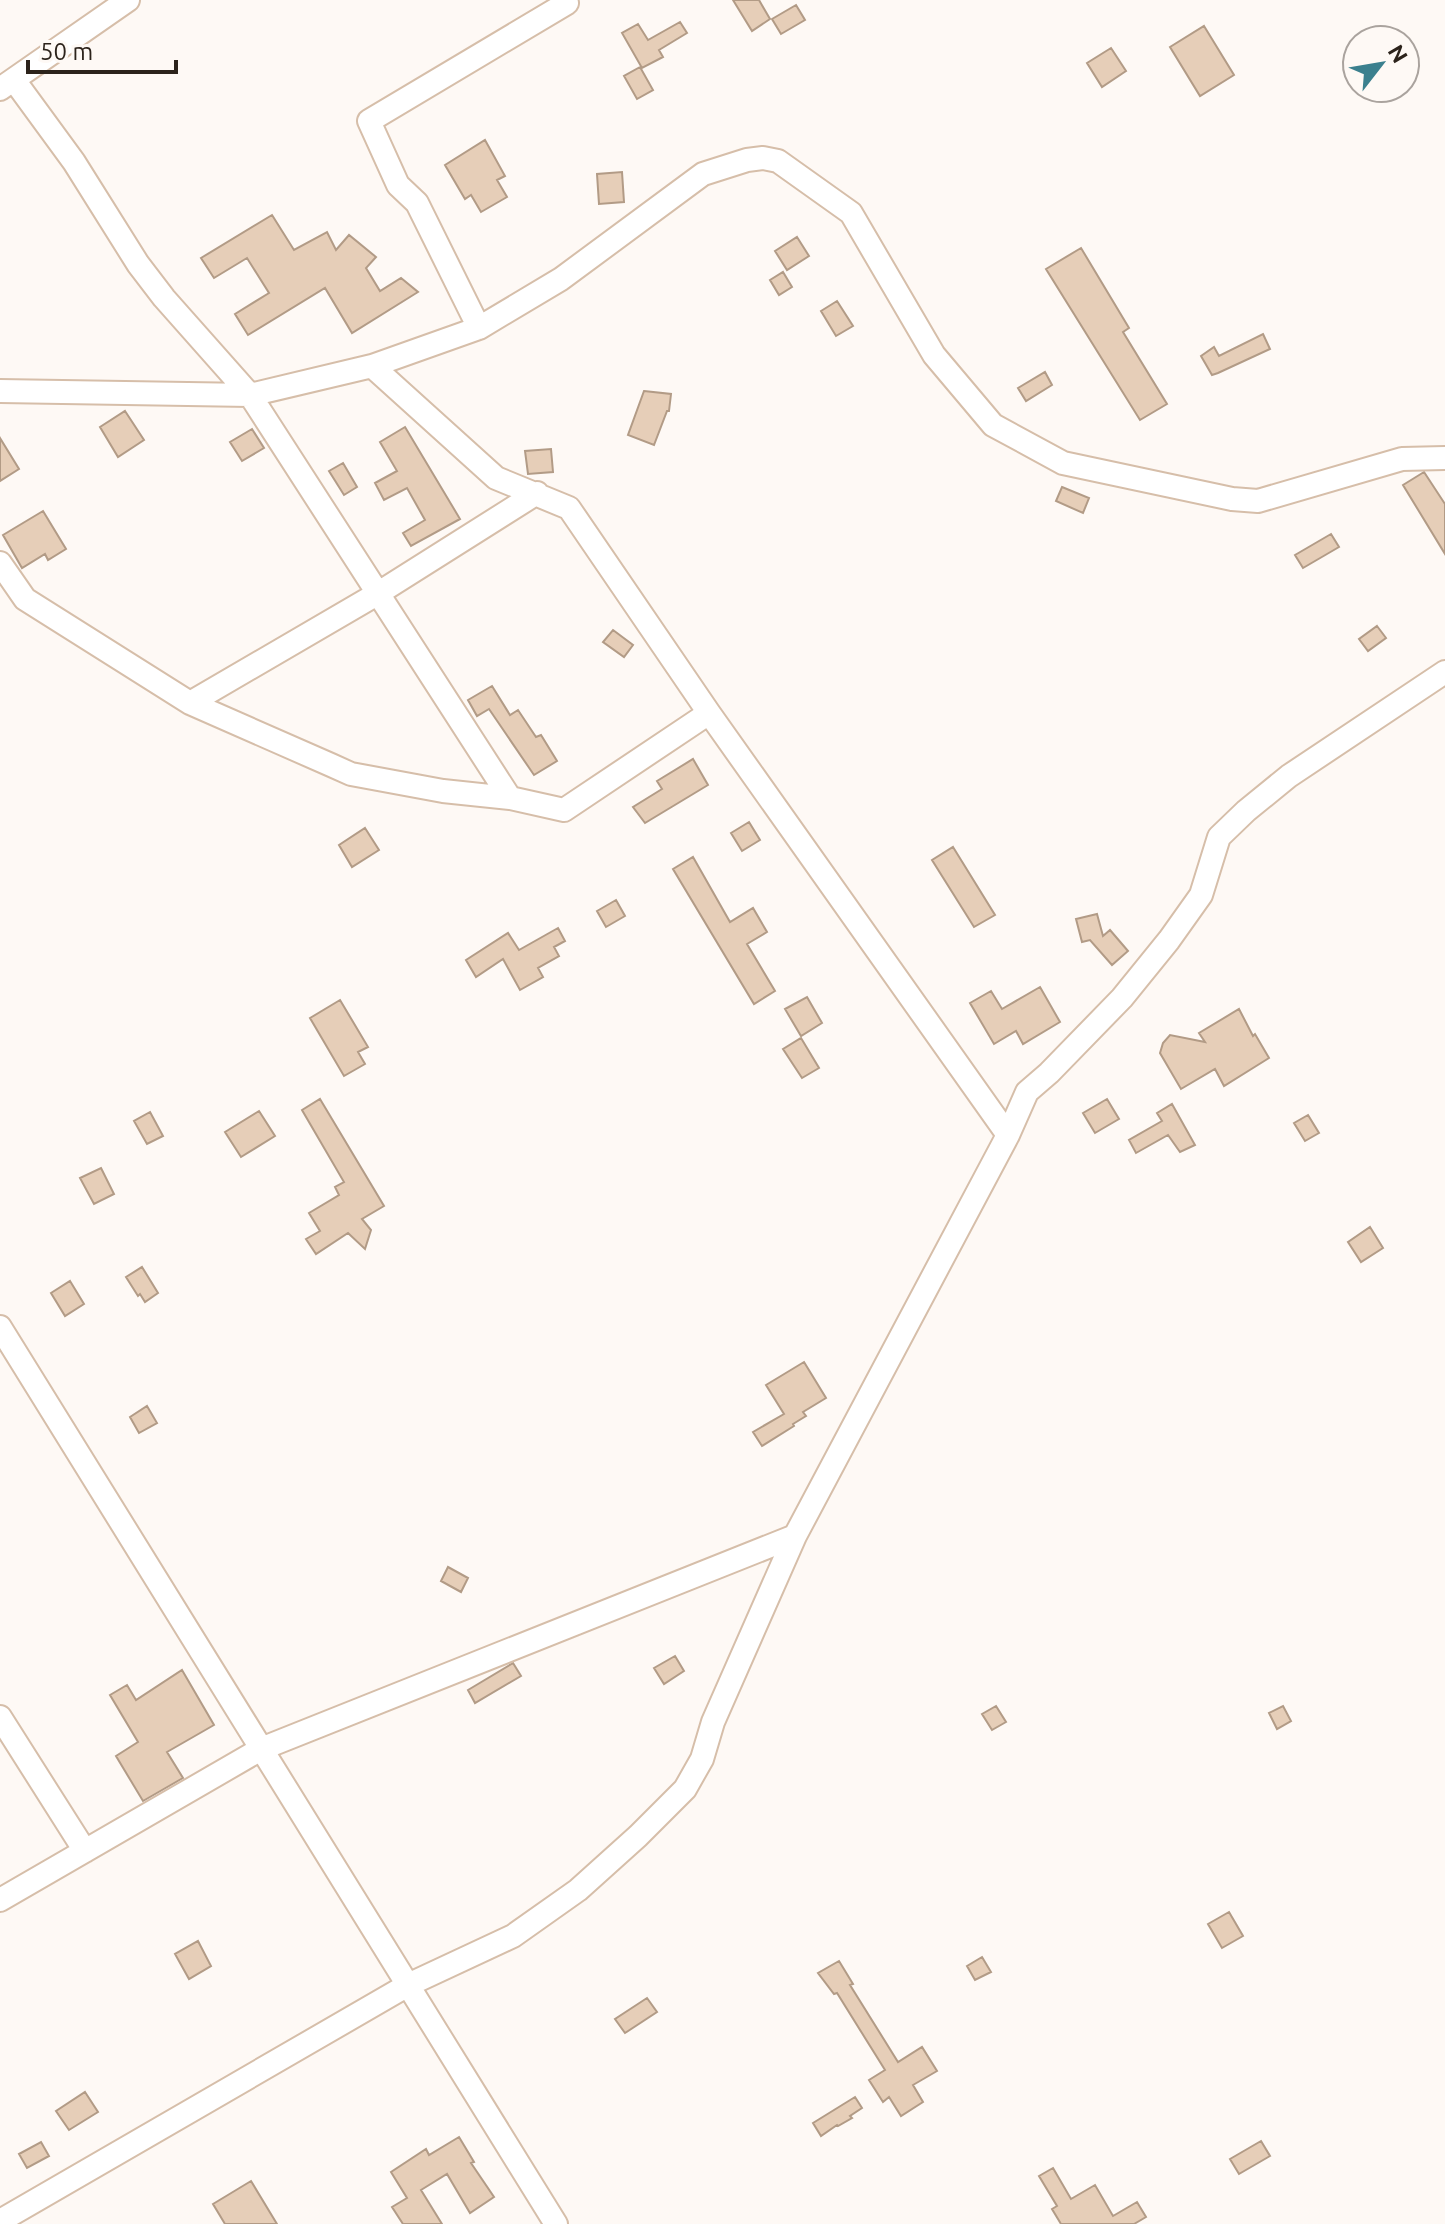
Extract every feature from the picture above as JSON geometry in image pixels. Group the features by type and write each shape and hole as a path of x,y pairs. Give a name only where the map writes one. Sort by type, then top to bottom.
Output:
{"street":[{"path":"128,0 7,85 74,162 138,264 164,298 250,395 510,798"},
{"path":"479,328 417,203 398,185 369,121 567,3 566,0"},
{"path":"0,391 250,395 372,366 479,328 561,279 703,174 763,158 778,161 851,213 934,355 993,425 1063,463 1232,499 1258,501 1402,459 1445,458"},
{"path":"372,366 496,478 569,508 709,713 1008,1135"},
{"path":"190,703 377,594 537,493"},
{"path":"0,563 25,599 190,703 351,774 443,791 510,798 564,810 709,713"},
{"path":"0,2221 408,1985 513,1936 565,1900 628,1845 685,1789 702,1759 713,1722 795,1536 1008,1135 1027,1092 1130,989 1201,895 1219,837 1289,776 1445,672"},
{"path":"0,1327 408,1985 546,2220"},
{"path":"0,1900 261,1749 795,1536"},
{"path":"0,1717 85,1851"}],"building":[{"path":"733,0 759,0 770,19 752,31"},
{"path":"796,5 805,20 781,34 772,19"},
{"path":"680,22 687,33 659,50 663,57 642,68 622,33 638,24 648,40"},
{"path":"1204,26 1234,75 1200,96 1170,47"},
{"path":"1111,48 1126,71 1102,87 1087,63"},
{"path":"640,67 653,90 637,99 624,76"},
{"path":"485,140 505,176 497,180 507,197 481,212 471,195 465,199 445,165"},
{"path":"622,172 624,202 599,204 597,174"},
{"path":"272,215 294,250 327,232 336,250 349,235 376,257 366,268 380,291 401,278 418,292 352,333 325,288 248,335 235,314 269,293 247,258 214,278 201,258"},
{"path":"797,237 809,256 787,270 775,251"},
{"path":"1081,248 1129,328 1123,332 1167,404 1140,420 1046,269"},
{"path":"783,272 792,287 779,295 770,280"},
{"path":"837,301 853,326 836,336 821,311"},
{"path":"1263,334 1270,349 1218,373 1212,375 1201,356 1214,347 1219,356"},
{"path":"1045,372 1052,385 1026,401 1018,388"},
{"path":"644,391 671,394 669,411 654,445 628,435"},
{"path":"125,411 144,440 118,457 100,427"},
{"path":"405,427 460,519 411,546 403,533 425,520 407,488 384,500 375,483 397,471 380,442"},
{"path":"252,429 264,448 242,461 230,442"},
{"path":"0,438 19,469 0,481"},
{"path":"551,449 553,472 528,474 525,451"},
{"path":"343,463 357,487 344,495 329,471"},
{"path":"1424,472 1445,504 1445,554 1403,485"},
{"path":"1062,487 1089,498 1083,513 1056,501"},
{"path":"43,511 66,549 48,560 45,554 22,568 3,535"},
{"path":"1331,534 1339,547 1303,568 1295,555"},
{"path":"1377,626 1386,638 1368,651 1359,639"},
{"path":"613,630 633,645 624,657 603,642"},
{"path":"492,686 510,715 518,710 536,737 541,735 557,761 534,775 489,709 477,716 468,700"},
{"path":"693,759 708,785 645,823 633,807 662,789 657,781"},
{"path":"749,822 760,840 742,851 731,833"},
{"path":"365,828 379,850 352,867 339,845"},
{"path":"953,847 995,915 974,927 932,860"},
{"path":"693,857 730,922 753,908 767,932 747,944 775,991 754,1004 673,869"},
{"path":"616,900 625,916 606,927 597,911"},
{"path":"1097,914 1103,936 1110,930 1128,951 1112,965 1090,940 1082,942 1076,919"},
{"path":"558,928 565,941 554,947 559,956 538,968 543,977 520,990 503,959 476,977 466,960 508,933 519,950"},
{"path":"1040,987 1060,1022 1023,1044 1016,1031 994,1044 970,1003 991,991 1002,1009"},
{"path":"807,997 822,1023 801,1036 785,1009"},
{"path":"340,1000 368,1047 358,1052 365,1064 344,1076 310,1018"},
{"path":"1239,1009 1269,1058 1224,1086 1215,1069 1181,1089 1160,1053 1163,1043 1170,1035 1205,1042 1199,1033"},
{"path":"801,1038 819,1068 802,1078 783,1049"},
{"path":"320,1099 384,1206 362,1219 371,1230 365,1249 348,1233 316,1254 306,1239 320,1231 309,1213 339,1195 335,1187 344,1182 302,1110"},
{"path":"1107,1099 1119,1119 1095,1133 1083,1113"},
{"path":"1172,1104 1195,1145 1180,1152 1168,1135 1136,1153 1129,1140 1162,1121 1157,1113"},
{"path":"259,1111 275,1136 241,1157 225,1132"},
{"path":"150,1112 163,1136 147,1144 134,1121"},
{"path":"1308,1115 1319,1133 1305,1141 1294,1123"},
{"path":"101,1168 114,1194 94,1204 80,1178"},
{"path":"1370,1227 1383,1248 1361,1262 1348,1242"},
{"path":"142,1267 158,1293 145,1302 126,1277"},
{"path":"70,1281 84,1304 65,1316 51,1293"},
{"path":"804,1362 826,1398 803,1412 806,1416 794,1426 762,1446 753,1432 784,1414 766,1385"},
{"path":"147,1406 157,1423 139,1433 130,1417"},
{"path":"448,1567 468,1578 461,1592 441,1581"},
{"path":"675,1656 684,1671 664,1684 654,1668"},
{"path":"513,1663 521,1676 475,1703 468,1690"},
{"path":"182,1670 214,1725 167,1752 183,1778 143,1801 116,1756 138,1742 110,1695 127,1685 136,1700"},
{"path":"996,1706 1006,1722 992,1730 982,1714"},
{"path":"1283,1706 1291,1721 1277,1729 1269,1713"},
{"path":"1229,1912 1243,1936 1222,1948 1208,1924"},
{"path":"198,1941 211,1966 189,1979 175,1954"},
{"path":"982,1957 991,1972 975,1980 967,1966"},
{"path":"839,1961 853,1984 850,1985 898,2062 922,2047 937,2071 913,2085 923,2102 901,2116 889,2097 883,2102 869,2080 885,2070 837,1993 834,1994 818,1973"},
{"path":"647,1998 657,2012 625,2033 615,2019"},
{"path":"85,2092 98,2112 69,2130 56,2111"},
{"path":"855,2097 862,2108 850,2116 852,2118 821,2136 813,2123"},
{"path":"459,2137 474,2162 471,2163 494,2197 470,2213 447,2174 421,2190 442,2224 403,2224 392,2207 407,2198 391,2172 426,2149 429,2155"},
{"path":"1261,2141 1270,2156 1239,2174 1230,2159"},
{"path":"41,2142 49,2156 27,2168 19,2154"},
{"path":"1053,2168 1071,2199 1095,2185 1113,2216 1137,2202 1146,2217 1134,2224 1061,2224 1052,2209 1057,2206 1039,2176"},
{"path":"251,2181 277,2224 225,2224 213,2204"}]}
